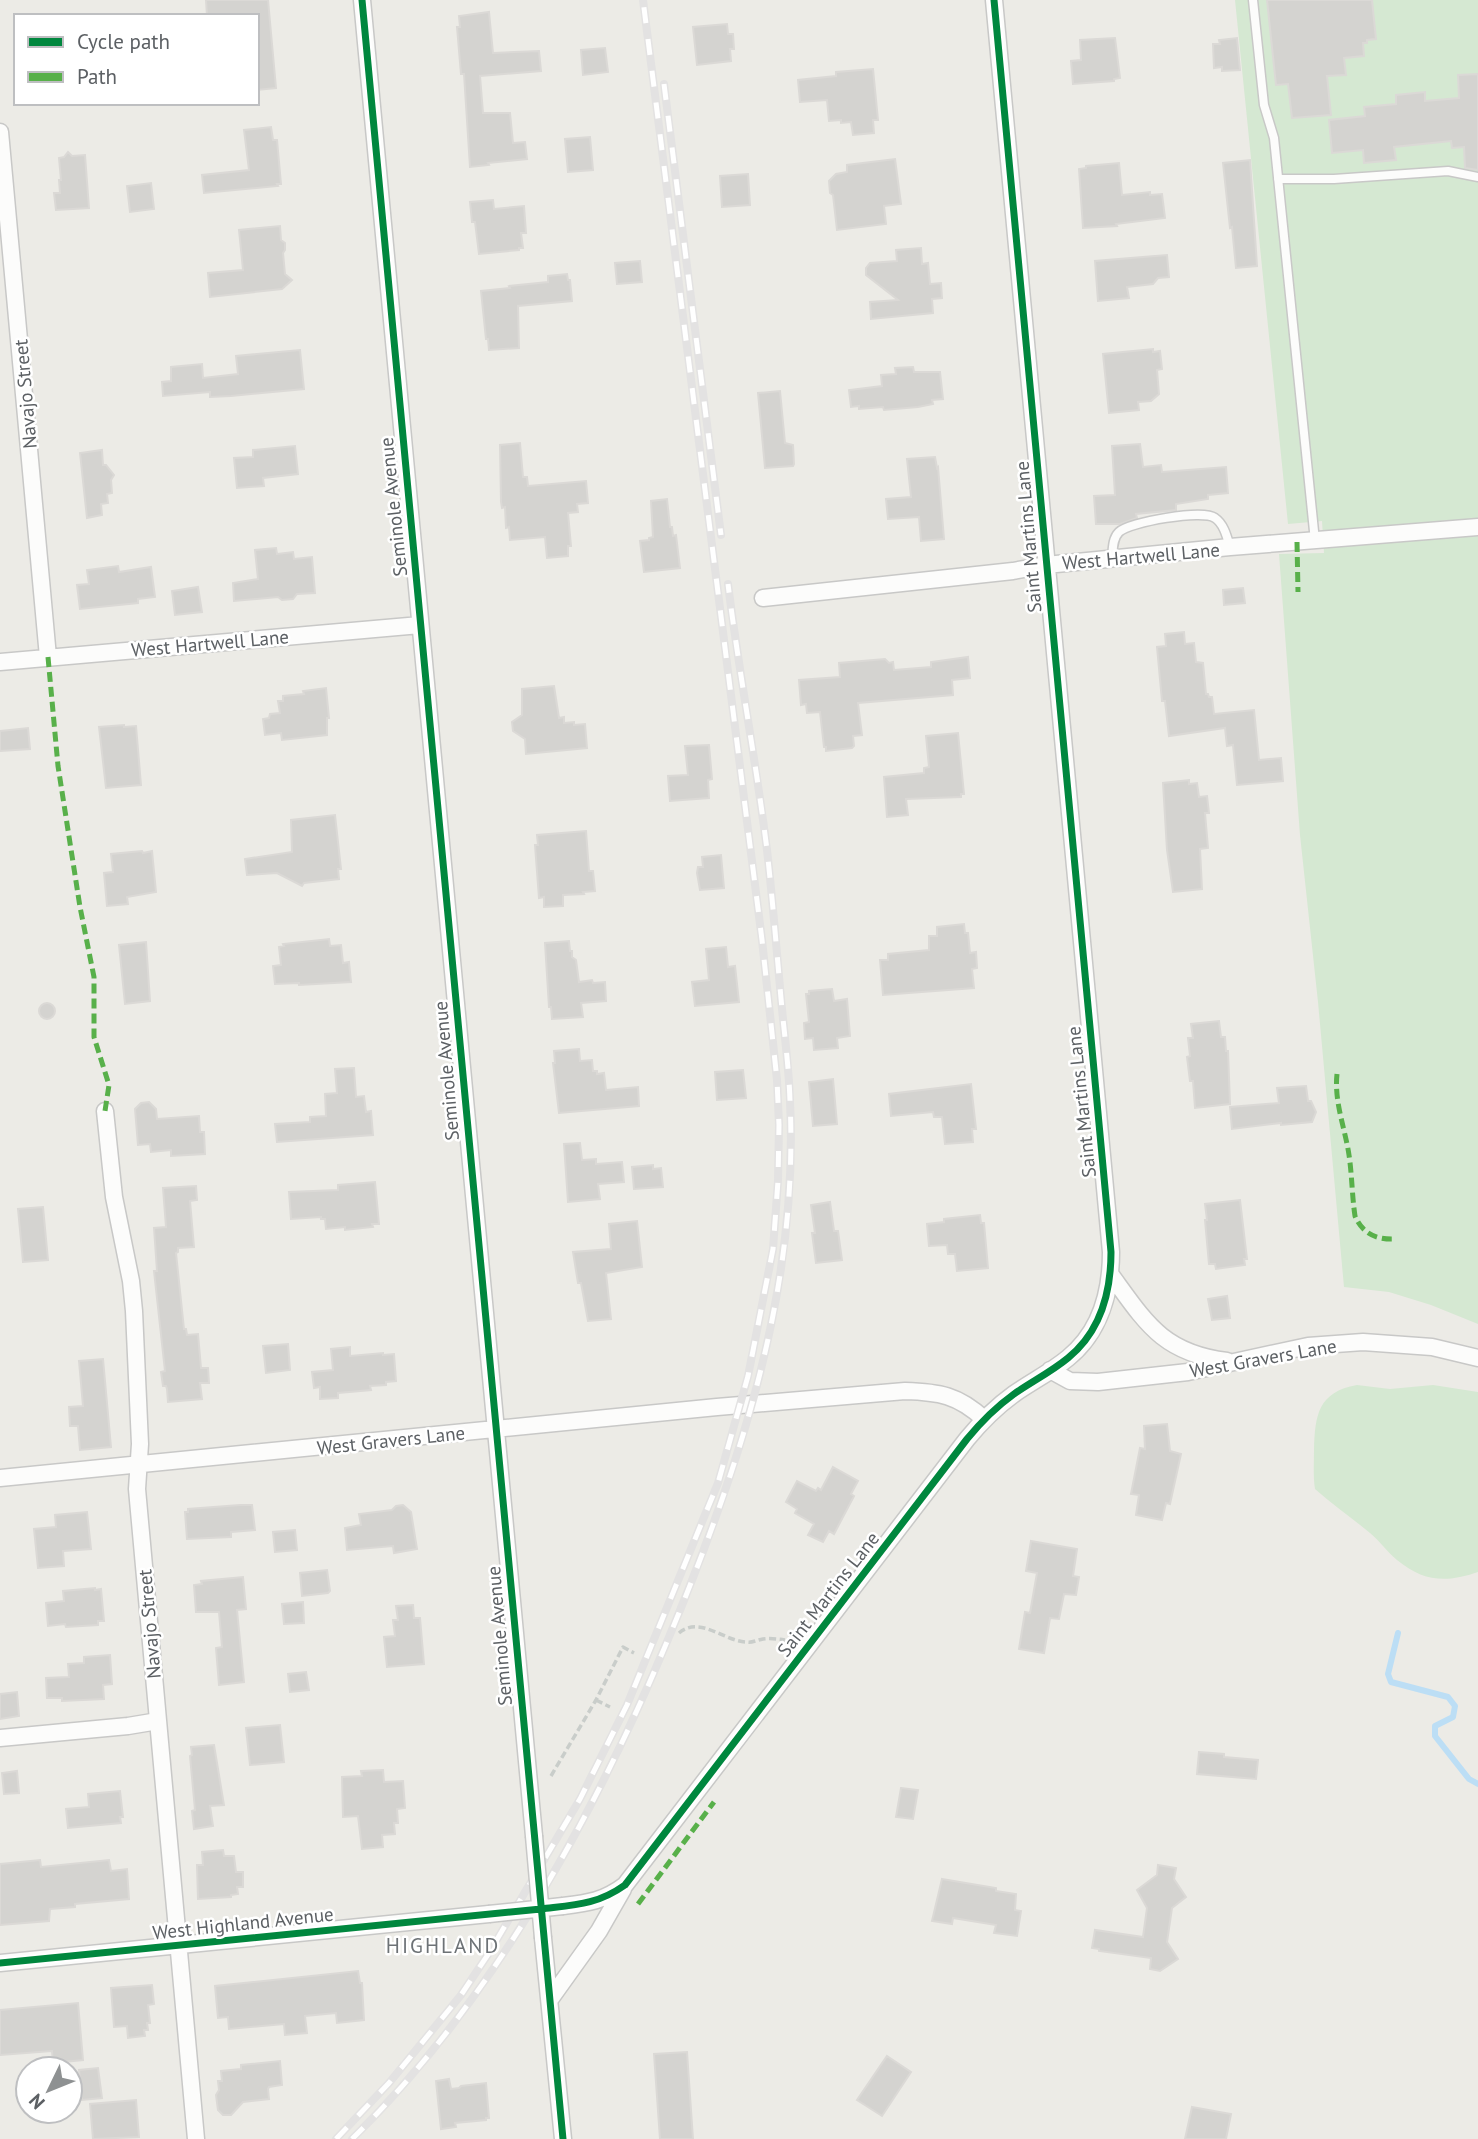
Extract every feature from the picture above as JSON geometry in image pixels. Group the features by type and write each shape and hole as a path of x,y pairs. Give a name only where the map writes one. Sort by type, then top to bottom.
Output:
{"street":[{"name":"Seminole Avenue","path":"362,0 563,2139"},
{"name":"Saint Martins Lane","path":"551,1998 599,1931 625,1885 949,1461 984,1419 1075,1352 1104,1307 1108,1294 1111,1252 994,0"},
{"name":"Navajo Street","path":"0,132 48,657"},
{"name":"West Hartwell Lane","path":"763,598 1013,571 1046,565 1478,527"},
{"name":"West Hartwell Lane","path":"0,662 420,625"},
{"name":"Navajo Street","path":"105,1111 114,1197 131,1281 134,1311 140,1444 137,1489 196,2139"},
{"path":"1111,1275 1151,1328 1166,1340 1190,1354 1233,1362"},
{"name":"West Gravers Lane","path":"1050,1370 1070,1381 1098,1382 1188,1372 1308,1346 1363,1342 1432,1347 1478,1358"},
{"name":"West Gravers Lane","path":"0,1478 905,1391 930,1391 948,1396 961,1401 984,1419"},
{"path":"0,1738 158,1721"},
{"name":"Saint Martins Lane","path":"489,1914 602,1899 625,1885"},
{"name":"West Highland Avenue","path":"0,1964 489,1914"}],"lane":[{"path":"1253,0 1264,105 1274,138 1315,541"},
{"path":"1278,179 1334,179 1448,171 1478,177"},
{"path":"1112,559 1114,540 1120,531 1130,526 1204,514 1213,516 1221,524 1230,547"}],"path":[{"path":"679,1633 684,1629 698,1627 742,1642 785,1640"},
{"path":"551,1776 596,1700 623,1647 634,1653"},
{"path":"596,1700 610,1707"}],"green space":[{"path":"1235,0 1478,0 1478,1324 1389,1292 1344,1287 1300,835 1279,554 1324,553 1322,521 1288,524"},
{"path":"1357,1385 1390,1389 1433,1385 1478,1392 1478,1572 1445,1579 1417,1573 1397,1560 1374,1536 1315,1489 1315,1437 1321,1407 1334,1393"}],"building":[{"path":"206,0 268,0 276,88 259,90 259,14 207,14"},
{"path":"1267,0 1372,0 1376,39 1363,43 1364,56 1344,58 1346,75 1327,76 1331,115 1292,118 1288,84 1276,85"},
{"path":"489,12 493,53 539,51 541,71 480,76 483,113 510,113 513,143 525,142 527,159 470,167 464,74 461,74 457,27 460,27 459,16"},
{"path":"727,24 728,34 733,34 734,49 730,49 731,61 697,65 693,27"},
{"path":"1115,38 1120,78 1114,81 1073,84 1071,61 1081,60 1080,40"},
{"path":"1237,38 1240,70 1222,71 1222,67 1214,68 1213,44 1220,44 1219,40"},
{"path":"605,48 608,72 583,75 581,50"},
{"path":"873,69 878,120 873,120 874,133 853,135 851,122 829,121 827,100 800,102 798,80 836,76 836,72"},
{"path":"1478,74 1478,170 1465,168 1464,147 1452,148 1451,141 1394,147 1396,160 1364,163 1363,150 1332,153 1329,120 1365,116 1364,107 1396,104 1396,95 1425,92 1425,101 1459,98 1458,75"},
{"path":"271,127 273,140 277,140 281,184 204,193 202,175 249,170 244,130"},
{"path":"590,137 593,170 568,172 565,139"},
{"path":"68,152 72,156 85,155 89,208 56,210 54,193 60,193 61,180 59,158"},
{"path":"895,159 901,204 884,206 886,224 837,230 829,181 836,174 847,172 847,165"},
{"path":"1250,160 1257,266 1236,268 1223,163"},
{"path":"1119,163 1122,195 1150,192 1150,195 1162,194 1165,218 1116,224 1117,226 1083,228 1079,169"},
{"path":"748,174 750,205 722,207 720,176"},
{"path":"151,183 154,209 130,212 127,186"},
{"path":"493,200 494,209 524,206 526,233 521,233 523,248 479,254 470,202"},
{"path":"280,226 281,240 285,243 285,274 292,280 282,289 210,297 208,273 243,270 239,230"},
{"path":"921,248 922,264 928,263 930,284 941,283 942,298 932,299 933,313 871,319 870,302 898,300 866,275 866,268 870,263 897,261 896,250"},
{"path":"1167,255 1169,277 1158,278 1153,284 1127,287 1129,298 1098,301 1095,261"},
{"path":"640,261 642,282 617,284 615,263"},
{"path":"567,274 572,301 518,306 519,348 489,350 481,291 548,282 548,276"},
{"path":"1153,349 1153,352 1160,351 1162,369 1157,370 1159,394 1151,401 1138,402 1139,410 1109,413 1103,354"},
{"path":"300,350 304,389 231,396 210,397 210,392 163,396 162,382 171,381 171,367 202,364 203,378 238,374 236,356"},
{"path":"913,367 914,372 940,372 943,399 932,400 933,404 918,407 884,410 883,407 851,407 849,390 882,386 881,375 896,374 895,368"},
{"path":"780,391 785,443 793,445 794,464 765,468 758,393"},
{"path":"520,443 523,477 527,477 528,486 586,481 588,503 577,504 578,512 568,513 571,546 568,546 568,556 547,558 545,537 510,540 509,527 506,528 505,507 502,508 501,502 500,445"},
{"path":"1140,444 1143,467 1161,465 1162,472 1226,467 1228,493 1208,495 1208,499 1176,504 1176,510 1136,514 1137,518 1120,524 1096,524 1094,496 1115,495 1112,446"},
{"path":"295,446 298,474 263,478 264,486 237,488 234,458 253,457 253,450"},
{"path":"102,450 103,465 114,475 111,480 112,493 107,494 108,503 101,504 102,515 87,518 80,453"},
{"path":"935,457 944,539 921,541 919,517 888,519 886,499 911,497 907,459"},
{"path":"667,499 670,527 673,536 676,535 680,568 644,572 640,541 653,537 651,501"},
{"path":"276,548 277,554 293,552 294,559 312,557 315,593 297,594 293,599 282,600 278,597 234,601 233,583 258,579 255,550"},
{"path":"118,566 119,572 151,567 155,597 138,599 138,603 80,609 77,585 89,584 87,570"},
{"path":"198,587 202,612 175,615 172,591"},
{"path":"1243,588 1245,603 1224,605 1223,590"},
{"path":"1184,632 1185,644 1194,643 1196,662 1203,663 1206,694 1212,697 1214,714 1254,710 1259,760 1281,758 1283,781 1237,785 1233,745 1227,746 1225,728 1169,736 1165,701 1162,701 1157,647 1166,646 1165,634"},
{"path":"968,657 970,678 952,680 953,695 858,703 862,735 853,736 852,748 826,751 820,712 807,713 806,704 801,705 799,680 840,677 839,663 885,659 889,663 893,662 894,670 931,667 931,662"},
{"path":"554,686 559,718 564,717 564,723 585,724 587,748 526,754 525,739 513,731 512,722 522,715 522,689"},
{"path":"326,688 329,718 327,735 282,740 281,733 265,735 263,719 269,718 270,714 280,713 278,701 283,701 283,696"},
{"path":"136,726 141,785 106,788 99,727"},
{"path":"28,728 30,749 0,751 0,731"},
{"path":"958,733 964,794 961,794 961,797 906,799 908,815 887,817 884,777 924,773 924,768 929,767 926,736"},
{"path":"709,745 712,779 708,780 709,798 670,801 668,776 688,775 685,746"},
{"path":"1189,780 1189,784 1197,783 1199,797 1207,796 1209,813 1205,813 1208,848 1200,849 1202,889 1173,892 1167,850 1163,783"},
{"path":"335,815 341,869 338,869 339,879 304,883 302,886 277,873 247,875 245,859 292,852 291,820"},
{"path":"586,831 589,871 593,871 595,891 563,895 563,906 544,907 544,897 539,898 535,845 538,845 537,835"},
{"path":"152,851 156,892 127,897 128,904 107,906 104,873 113,872 111,854"},
{"path":"721,855 724,888 700,890 697,873 698,867 703,867 702,857"},
{"path":"964,924 970,953 976,952 977,968 972,969 974,988 883,995 880,960 888,960 888,954 929,950 929,936 937,936 937,927"},
{"path":"329,939 330,946 341,945 343,963 349,962 351,982 275,984 273,966 281,965 279,947 284,946 283,944"},
{"path":"569,941 572,957 576,960 579,982 605,982 606,1001 581,1003 583,1017 552,1019 545,943"},
{"path":"146,942 150,1001 125,1004 119,945"},
{"path":"726,947 728,967 735,966 739,1002 695,1006 692,982 709,980 706,949"},
{"path":"832,989 834,1001 847,999 850,1036 837,1038 838,1048 814,1050 813,1038 805,1039 804,1023 809,1022 806,994 809,994 809,991"},
{"path":"47,1003 53,1005 53,1017 47,1019 41,1017 39,1011 41,1005"},
{"path":"1219,1021 1221,1037 1225,1037 1228,1051 1230,1104 1195,1108 1193,1081 1190,1081 1187,1057 1190,1056 1188,1038 1193,1038 1191,1024"},
{"path":"579,1049 580,1061 592,1060 593,1071 597,1071 597,1074 604,1073 606,1090 638,1087 639,1106 559,1113 554,1051"},
{"path":"354,1068 356,1097 364,1096 366,1112 371,1111 373,1135 277,1142 275,1124 310,1122 310,1117 326,1116 325,1094 337,1093 335,1069"},
{"path":"743,1070 746,1098 717,1100 715,1072"},
{"path":"833,1079 837,1124 813,1126 809,1082"},
{"path":"971,1084 976,1129 972,1129 973,1142 945,1144 942,1117 934,1117 933,1112 891,1116 889,1094"},
{"path":"1306,1086 1308,1101 1311,1101 1316,1112 1312,1122 1232,1129 1230,1107 1279,1103 1277,1088"},
{"path":"149,1102 156,1109 157,1119 199,1116 200,1132 204,1132 205,1154 171,1156 171,1150 151,1152 150,1144 138,1145 135,1109 141,1103"},
{"path":"580,1143 582,1160 596,1159 596,1164 622,1162 624,1182 598,1184 600,1199 568,1202 564,1144"},
{"path":"653,1165 653,1169 661,1168 663,1187 634,1189 632,1167"},
{"path":"375,1182 379,1224 372,1224 373,1227 326,1229 325,1219 321,1217 291,1219 289,1192 338,1190 338,1185"},
{"path":"196,1186 197,1200 190,1201 194,1247 178,1248 176,1253 184,1329 187,1335 198,1334 201,1368 208,1368 209,1383 200,1383 202,1399 168,1402 161,1372 165,1371 154,1271 157,1271 154,1228 166,1227 163,1188"},
{"path":"1240,1200 1247,1259 1244,1259 1245,1265 1216,1269 1215,1264 1209,1264 1205,1204"},
{"path":"830,1202 842,1260 816,1263 811,1205"},
{"path":"43,1207 48,1260 23,1262 18,1209"},
{"path":"980,1215 981,1223 984,1223 988,1268 957,1271 955,1254 948,1254 947,1245 929,1246 927,1224"},
{"path":"637,1221 642,1267 606,1273 611,1319 588,1321 573,1252 611,1249 609,1224"},
{"path":"1227,1296 1230,1318 1212,1320 1208,1299"},
{"path":"288,1344 290,1370 266,1373 263,1346"},
{"path":"350,1347 350,1356 394,1354 396,1381 370,1386 371,1390 338,1393 338,1398 320,1399 320,1387 314,1388 312,1372 333,1370 331,1349"},
{"path":"103,1359 111,1447 80,1450 78,1426 70,1426 69,1407 83,1406 79,1361"},
{"path":"1167,1424 1170,1451 1181,1454 1170,1504 1166,1503 1162,1520 1136,1515 1139,1495 1131,1494 1140,1448 1145,1449 1144,1426"},
{"path":"833,1467 858,1481 851,1494 854,1496 834,1534 829,1531 823,1542 808,1535 814,1524 795,1513 797,1509 786,1502 797,1481 816,1491 818,1488 821,1490"},
{"path":"252,1505 255,1530 231,1532 231,1537 187,1539 185,1512 188,1512 188,1509"},
{"path":"403,1505 411,1512 417,1549 394,1553 393,1546 347,1550 345,1528 361,1525 359,1514 392,1510"},
{"path":"87,1512 91,1549 63,1551 64,1566 38,1568 34,1529 56,1527 55,1515"},
{"path":"295,1530 297,1550 275,1552 273,1532"},
{"path":"1031,1541 1077,1549 1073,1576 1079,1577 1076,1595 1064,1594 1059,1619 1050,1618 1044,1653 1019,1649 1025,1612 1030,1613 1037,1573 1026,1571"},
{"path":"327,1570 330,1591 302,1596 300,1573"},
{"path":"243,1577 246,1609 237,1610 244,1682 219,1685 216,1648 222,1647 219,1612 196,1612 194,1585 202,1584 201,1581"},
{"path":"101,1589 104,1621 98,1621 98,1625 48,1626 46,1603 64,1601 63,1591"},
{"path":"303,1602 304,1623 284,1624 282,1604"},
{"path":"413,1605 414,1618 420,1618 424,1664 387,1667 384,1637 395,1636 393,1620 398,1620 396,1606"},
{"path":"110,1655 112,1684 103,1685 104,1699 62,1701 62,1698 47,1698 46,1678 69,1677 68,1664 84,1663 84,1657"},
{"path":"306,1672 309,1690 290,1692 288,1674"},
{"path":"17,1692 19,1716 0,1719 0,1694"},
{"path":"280,1725 284,1762 250,1765 246,1728"},
{"path":"214,1745 224,1805 210,1806 213,1826 194,1829 191,1747"},
{"path":"1199,1752 1258,1760 1256,1779 1197,1774"},
{"path":"383,1770 384,1782 403,1781 405,1808 397,1809 398,1823 394,1823 395,1834 382,1835 383,1847 362,1849 358,1816 343,1817 342,1777 362,1776 361,1771"},
{"path":"17,1771 19,1793 4,1794 2,1773"},
{"path":"901,1788 918,1790 913,1819 896,1817"},
{"path":"120,1791 123,1817 120,1817 121,1823 68,1828 66,1809 89,1807 88,1794"},
{"path":"223,1850 224,1856 234,1856 236,1872 243,1872 243,1887 237,1887 238,1894 231,1897 198,1899 197,1865 203,1865 202,1852"},
{"path":"40,1860 41,1867 109,1860 111,1871 127,1869 129,1899 50,1909 49,1921 0,1925 0,1864"},
{"path":"1158,1865 1176,1868 1174,1879 1186,1897 1172,1908 1167,1942 1178,1959 1160,1971 1150,1969 1151,1958 1092,1948 1095,1930 1143,1937 1147,1908 1137,1890 1157,1875"},
{"path":"942,1879 1016,1894 1015,1910 1021,1911 1017,1936 994,1933 996,1925 953,1918 952,1924 932,1921"},
{"path":"358,1971 362,1983 364,2020 337,2023 336,2013 305,2016 307,2033 285,2035 284,2024 229,2029 228,2017 218,2018 215,1986"},
{"path":"152,1985 154,2004 148,2005 148,2030 144,2030 145,2036 128,2038 127,2026 114,2027 111,1988"},
{"path":"78,2003 83,2055 52,2055 52,2051 0,2055 0,2010"},
{"path":"687,2052 693,2139 660,2139 654,2054"},
{"path":"887,2056 911,2072 882,2116 857,2100"},
{"path":"280,2061 282,2085 269,2087 269,2099 243,2102 231,2115 223,2115 218,2110 216,2095 219,2090 218,2081 222,2081 221,2071 241,2069 241,2065"},
{"path":"98,2068 102,2098 84,2100 84,2069"},
{"path":"449,2079 451,2089 486,2083 489,2118 455,2123 456,2127 441,2129 436,2081"},
{"path":"136,2100 139,2137 93,2139 90,2104"},
{"path":"1192,2107 1231,2114 1226,2139 1185,2139"}],"waterway":[{"path":"1398,1633 1388,1674 1391,1682 1448,1697 1455,1706 1453,1717 1435,1726 1435,1736 1469,1779 1478,1784"}],"railway":[{"path":"336,2139 389,2083 461,1995 489,1953 580,1799 627,1705 718,1483 748,1376 773,1249 778,1181 777,1080 762,940 643,0"},
{"path":"664,84 721,535"},
{"path":"352,2139 403,2085 450,2028 494,1967 573,1839 640,1705 695,1573 741,1442 760,1375 785,1240 790,1171 790,1101 767,850 728,584"}],"marked path":[{"path":"1297,542 1298,592"},
{"path":"48,657 58,766 94,977 94,1037 109,1085 105,1111"},
{"path":"1337,1074 1337,1095 1349,1155 1355,1216 1370,1234 1395,1239"},
{"path":"638,1904 714,1802"}],"cycle path":[{"path":"362,0 563,2139"},
{"path":"0,1963 564,1906 585,1903 615,1892 625,1885 972,1433 1007,1399 1068,1358 1079,1348 1096,1324 1109,1282 1111,1252 994,0"}],"district":[{"name":"HIGHLAND","path":"443,1946"}]}
